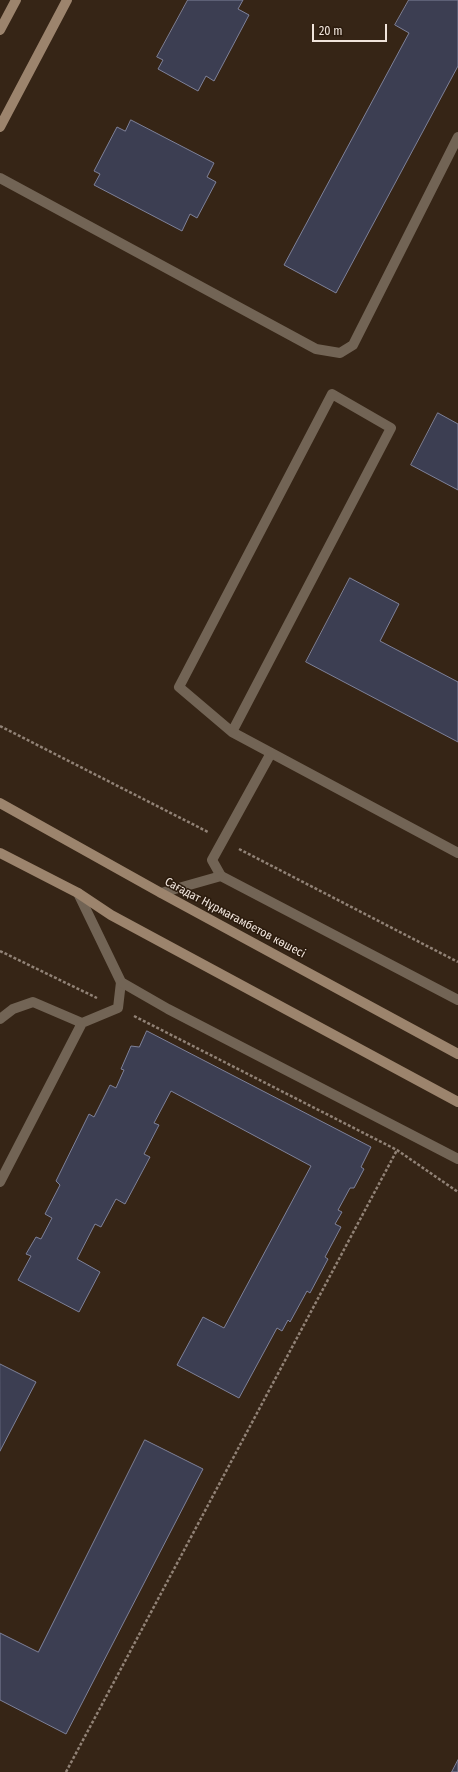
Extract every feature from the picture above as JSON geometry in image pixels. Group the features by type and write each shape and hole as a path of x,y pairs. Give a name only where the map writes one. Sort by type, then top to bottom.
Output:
{"street":[{"path":"0,30 16,0"},
{"path":"0,127 67,0"},
{"path":"0,178 316,349 340,352 353,345 458,137"},
{"path":"232,732 391,428 332,394 179,687 232,732 458,853"},
{"path":"271,752 212,860 221,876 458,1000"},
{"name":"Сағадат Нұрмағамбетов көшесі","path":"0,803 160,893 458,1054"},
{"path":"0,853 78,894 111,915 458,1102"},
{"path":"160,893 221,876"},
{"path":"0,1182 82,1023 118,1008 121,982 78,894"},
{"path":"121,982 458,1159"},
{"path":"0,1019 13,1009 33,1002 82,1023"}],"path":[{"path":"0,951 118,1008 397,1150 458,1192"},
{"path":"66,1772 397,1150"}],"building":[{"path":"188,0 243,0 238,9 249,15 214,81 206,76 198,91 158,69 163,60 157,57"},
{"path":"409,0 458,0 458,66 336,293 284,265 409,33 395,25"},
{"path":"131,120 214,163 207,177 216,182 197,218 190,214 182,231 94,185 100,174 94,171 117,127 125,131"},
{"path":"438,413 458,424 458,490 411,465"},
{"path":"350,578 399,604 380,641 458,682 458,742 306,662"},
{"path":"147,1031 371,1147 361,1167 364,1169 354,1188 350,1188 338,1210 342,1212 335,1224 341,1227 325,1257 328,1259 310,1293 307,1291 290,1322 288,1320 282,1331 277,1328 239,1398 177,1365 203,1317 224,1328 311,1166 171,1091 154,1123 159,1125 144,1154 150,1157 125,1204 116,1199 101,1227 95,1224 77,1259 100,1272 79,1312 18,1280 31,1256 26,1254 36,1237 41,1239 52,1218 45,1214 60,1185 56,1181 89,1114 94,1117 110,1085 116,1088 124,1070 121,1069 131,1046 139,1047"},
{"path":"0,1364 36,1382 0,1451"},
{"path":"145,1440 203,1469 66,1734 0,1700 0,1633 38,1652"},
{"path":"458,1760 458,1772 452,1772"}]}
